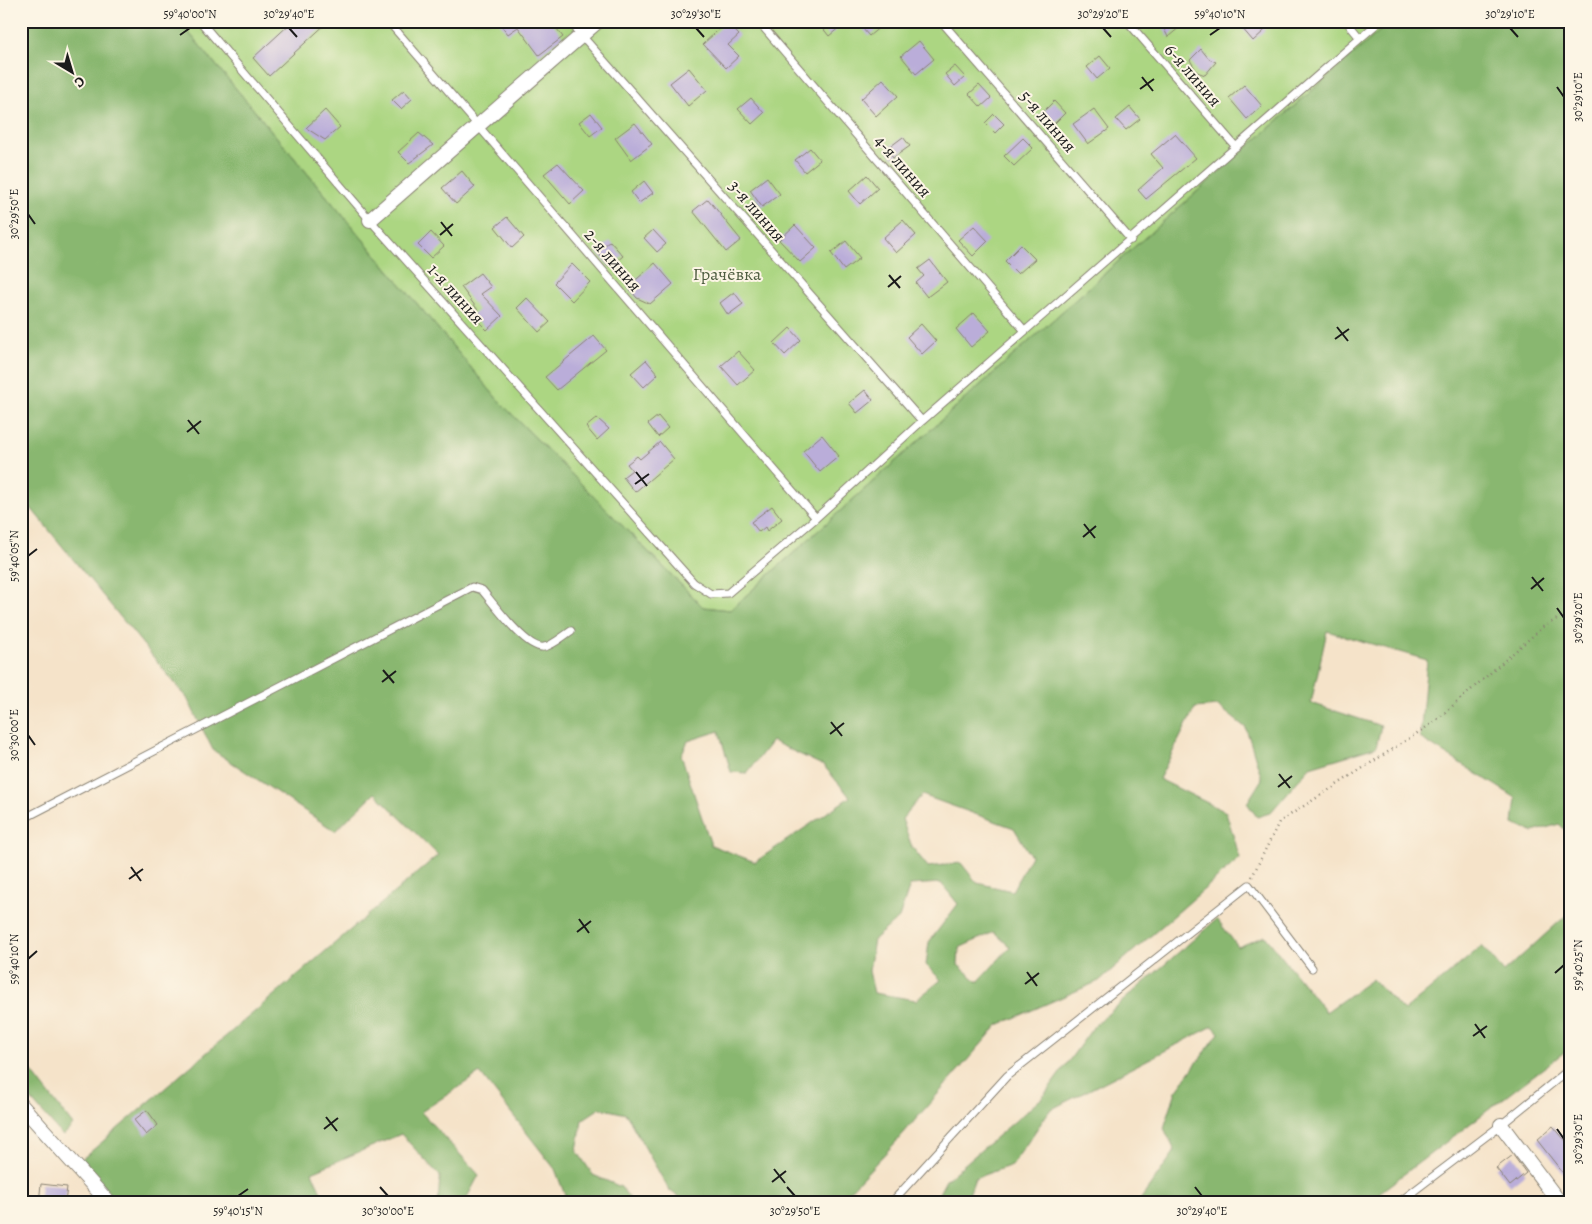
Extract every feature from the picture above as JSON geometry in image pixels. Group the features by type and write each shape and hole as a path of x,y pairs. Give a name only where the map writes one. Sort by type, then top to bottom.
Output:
{"street":[{"path":"370,220 598,21"},
{"path":"21,1105 109,1203"},
{"path":"1501,1125 1560,1203"}],"lane":[{"name":"1-я линия","path":"200,21 370,220 694,583 711,594 728,593 816,518"},
{"name":"2-я линия","path":"388,21 816,518"},
{"name":"3-я линия","path":"569,21 922,421"},
{"name":"4-я линия","path":"758,21 1025,330"},
{"name":"5-я линия","path":"941,21 1131,240"},
{"name":"6-я линия","path":"1127,21 1236,148"},
{"path":"1346,21 1360,38"},
{"path":"816,518 1025,330 1131,240 1380,21"},
{"path":"21,820 472,587 482,590 526,640 537,647 546,647 570,631"},
{"path":"891,1203 1007,1076 1248,885 1312,968"},
{"path":"1398,1203 1501,1125 1571,1068"}],"path":[{"path":"1248,885 1279,822 1433,723 1543,627 1571,610"}],"green space":[{"path":"21,21 179,21 499,401 703,607 730,610 1133,248 1391,21 1571,21 1571,33 1565,35 1571,42 1571,835 1559,824 1533,832 1513,824 1516,798 1420,738 1427,660 1327,631 1311,703 1381,726 1376,747 1310,767 1270,813 1257,817 1247,803 1262,779 1246,728 1218,706 1195,708 1159,779 1226,812 1240,858 1099,981 998,1025 895,1143 838,1203 687,1203 669,1190 626,1114 600,1108 582,1120 577,1151 593,1175 621,1187 633,1203 568,1203 555,1169 480,1073 421,1112 479,1175 464,1203 438,1203 440,1176 401,1134 312,1172 326,1203 117,1203 81,1160 438,855 375,793 335,831 213,750 187,698 21,496","holes":["719,731 731,772 747,773 772,741 824,766 850,797 755,862 711,845 681,755 688,741","922,795 1014,828 1031,856 1012,891 977,883 961,863 928,867 912,847 902,819","941,883 958,904 929,942 926,965 941,980 916,1000 874,993 869,971 874,939 899,918 910,885","994,932 1010,947 978,982 958,965 959,948"]},
{"name":"Грачёвка","path":"179,21 1391,21 1133,248 730,610 703,607 499,401"},
{"path":"1571,911 1571,1047 1366,1203 1138,1203 1175,1151 1164,1128 1176,1091 1219,1033 1213,1026 1050,1110 1012,1165 975,1178 966,1203 934,1203 946,1180 1042,1098 1094,1026 1217,919 1238,947 1265,936 1326,1012 1372,979 1404,1011 1482,946 1504,972"},
{"path":"21,1058 73,1125 63,1136 21,1088"}],"building":[{"path":"293,21 329,21 269,76 253,58"},
{"path":"498,21 551,21 563,37 539,55 518,27 508,34"},
{"path":"817,21 847,21 829,36"},
{"path":"856,21 887,21 869,36"},
{"path":"1167,21 1187,21 1168,37 1162,25"},
{"path":"1236,21 1257,21 1265,30 1253,41"},
{"path":"727,22 739,35 728,45 739,56 726,68 703,44"},
{"path":"919,41 934,59 916,74 901,56"},
{"path":"1201,49 1209,59 1216,62 1205,75 1197,72 1190,60"},
{"path":"1100,56 1110,68 1097,79 1087,67"},
{"path":"955,66 965,77 955,86 945,74"},
{"path":"689,68 707,90 688,106 670,83"},
{"path":"883,79 898,96 876,116 861,99"},
{"path":"979,85 991,98 981,107 969,94"},
{"path":"1244,85 1262,106 1247,119 1229,98"},
{"path":"404,90 412,99 401,109 392,100"},
{"path":"751,98 764,113 752,124 738,109"},
{"path":"1054,101 1065,113 1051,127 1040,115"},
{"path":"1130,107 1140,119 1126,130 1116,119"},
{"path":"1094,109 1109,129 1088,144 1073,124"},
{"path":"325,110 340,127 325,140 306,128"},
{"path":"591,113 602,127 590,136 579,122"},
{"path":"994,114 1004,124 995,133 985,123"},
{"path":"635,123 652,144 631,160 615,138"},
{"path":"419,133 433,145 409,163 398,152"},
{"path":"1175,134 1196,158 1146,199 1138,190 1163,168 1151,154"},
{"path":"903,137 910,146 893,158 887,149"},
{"path":"1023,138 1033,148 1014,166 1004,156"},
{"path":"810,148 820,160 805,172 795,160"},
{"path":"558,163 584,191 570,204 544,174"},
{"path":"462,171 475,187 456,204 442,188"},
{"path":"867,175 878,188 860,204 849,191"},
{"path":"767,177 780,194 762,207 750,190"},
{"path":"644,181 653,193 639,203 631,192"},
{"path":"708,199 741,240 726,252 693,211"},
{"path":"507,217 524,237 512,248 495,227"},
{"path":"903,220 916,235 896,253 883,238"},
{"path":"795,225 816,248 800,262 779,240"},
{"path":"974,226 988,241 973,256 958,240"},
{"path":"653,230 666,244 657,252 644,238"},
{"path":"431,232 444,246 431,258 418,245"},
{"path":"610,241 623,256 610,267 597,252"},
{"path":"846,241 860,258 844,270 831,253"},
{"path":"1021,245 1035,259 1018,274 1005,261"},
{"path":"930,260 947,282 927,297 916,283 924,276 918,269"},
{"path":"655,263 673,284 650,304 637,298 628,287"},
{"path":"572,264 590,282 572,301 554,283"},
{"path":"480,273 491,287 481,294 502,316 487,330 472,315 478,310 461,287"},
{"path":"734,292 743,304 728,315 720,303"},
{"path":"527,298 550,322 539,332 517,308"},
{"path":"974,313 990,331 971,347 956,329"},
{"path":"921,324 936,341 922,354 907,337"},
{"path":"790,328 801,340 785,355 774,343"},
{"path":"594,336 606,350 557,390 545,377"},
{"path":"738,351 755,370 738,385 721,366"},
{"path":"646,360 658,374 644,387 631,373"},
{"path":"865,390 873,400 857,413 849,403"},
{"path":"658,416 668,428 658,437 648,424"},
{"path":"597,418 609,429 597,440 586,427"},
{"path":"822,435 839,456 820,472 803,451"},
{"path":"660,442 674,459 635,492 623,477 632,470 627,464 637,456 640,459"},
{"path":"772,506 782,519 767,531 765,527 759,532 751,522"},
{"path":"147,1110 158,1125 146,1135 134,1120"},
{"path":"1553,1126 1571,1147 1571,1167 1563,1173 1537,1140"},
{"path":"1513,1155 1526,1173 1510,1186 1496,1168"},
{"path":"41,1184 67,1187 65,1203 39,1203"}]}
